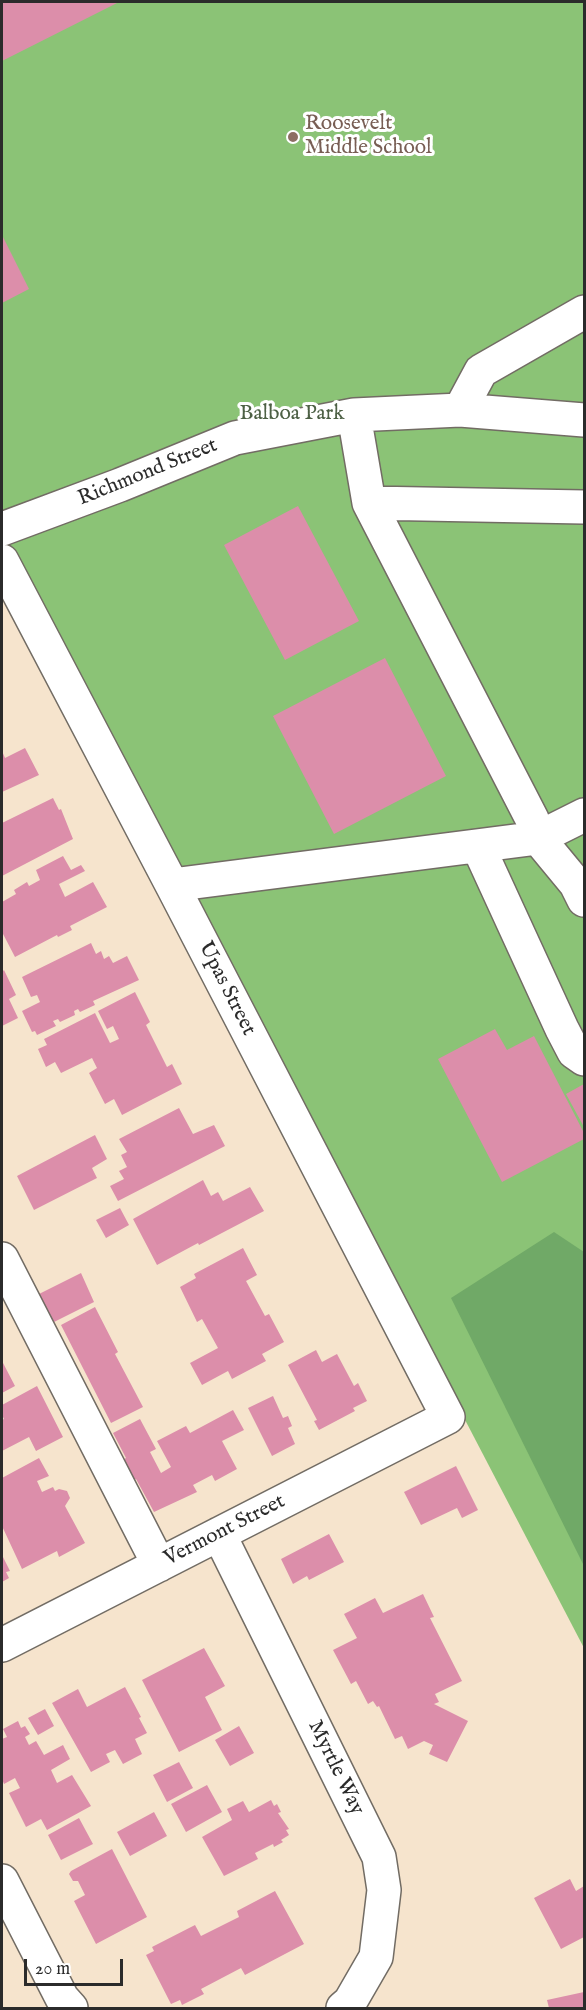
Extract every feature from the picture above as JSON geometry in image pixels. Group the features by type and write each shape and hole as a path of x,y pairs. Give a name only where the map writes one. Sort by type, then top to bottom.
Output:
{"street":[{"path":"460,410 481,371 585,312"},
{"name":"Richmond Street","path":"2,529 120,485 235,438 354,415 460,410 585,420"},
{"path":"354,415 369,503 532,819 538,838 576,884 585,900"},
{"path":"369,503 585,507"},
{"name":"Upas Street","path":"2,561 448,1417"},
{"path":"172,885 538,838 585,815"},
{"path":"478,846 574,1052 585,1059"},
{"path":"2,1259 159,1565"},
{"name":"Vermont Street","path":"2,1645 448,1417"},
{"name":"Myrtle Way","path":"219,1534 379,1857 384,1890 376,1957 350,2002 343,2008"},
{"path":"2,1881 62,1998 71,2008"}],"green space":[{"name":"Balboa Park","path":"2,2 584,2 584,1648 2,532"},
{"path":"554,1232 584,1252 584,1566 451,1298"}],"building":[{"path":"2,2 119,2 2,61"},
{"path":"2,235 29,289 2,303"},
{"path":"298,506 359,621 285,660 224,545"},
{"path":"385,658 446,776 334,834 273,716"},
{"path":"25,748 39,775 2,792 2,751 5,758"},
{"path":"53,798 59,810 61,809 73,839 2,876 2,823"},
{"path":"63,856 71,870 81,865 85,871 59,884 65,897 93,882 107,907 70,926 72,930 58,937 57,935 15,957 2,932 2,902 16,894 14,890 27,882 29,886 40,880 36,870"},
{"path":"91,943 96,954 101,951 104,959 109,956 113,963 127,956 139,980 93,1001 95,1005 80,1012 78,1009 74,1011 75,1015 60,1022 58,1019 53,1021 56,1026 37,1035 35,1031 32,1032 22,1011 40,1002 37,995 31,997 22,977"},
{"path":"4,970 16,995 9,999 18,1018 2,1026 2,972"},
{"path":"135,992 150,1022 146,1025 167,1067 172,1064 182,1084 122,1115 114,1099 105,1104 89,1073 97,1068 92,1058 61,1073 55,1062 46,1067 38,1049 47,1045 44,1039 95,1013 110,1043 119,1039 113,1026 107,1029 98,1011"},
{"path":"495,1029 507,1050 534,1036 584,1133 584,1139 502,1182 438,1059"},
{"path":"584,1084 584,1127 566,1094"},
{"path":"179,1108 193,1134 214,1125 225,1146 118,1201 110,1186 124,1179 119,1171 127,1167 121,1155 127,1152 119,1139"},
{"path":"95,1135 107,1159 92,1168 97,1178 34,1210 17,1176"},
{"path":"203,1180 211,1196 218,1192 223,1201 250,1187 264,1211 157,1265 133,1219"},
{"path":"120,1208 129,1225 106,1238 96,1220"},
{"path":"243,1248 257,1275 246,1281 265,1316 269,1314 284,1342 262,1354 266,1361 232,1379 228,1371 202,1385 190,1363 218,1348 202,1319 197,1322 180,1287 196,1278 194,1274"},
{"path":"81,1273 94,1302 52,1323 37,1295"},
{"path":"95,1307 118,1352 115,1354 143,1407 111,1423 61,1325"},
{"path":"316,1350 322,1362 337,1354 354,1386 358,1383 367,1401 353,1408 355,1411 319,1430 314,1421 317,1420 288,1365"},
{"path":"2,1361 15,1386 2,1393"},
{"path":"37,1386 63,1437 36,1451 29,1437 2,1451 2,1420 4,1419 2,1405"},
{"path":"273,1396 283,1418 288,1416 292,1426 288,1428 295,1444 272,1456 248,1408"},
{"path":"233,1410 244,1430 222,1441 237,1469 215,1481 212,1475 193,1485 197,1492 154,1512 123,1460 126,1458 113,1433 140,1419 156,1449 150,1452 161,1473 171,1467 157,1441 186,1426 190,1433"},
{"path":"39,1458 49,1476 37,1481 42,1492 53,1487 55,1491 59,1489 67,1491 70,1498 65,1506 85,1543 59,1557 57,1551 22,1569 2,1526 2,1478"},
{"path":"456,1466 478,1510 462,1518 457,1508 421,1525 404,1492"},
{"path":"329,1534 344,1562 309,1580 307,1576 293,1584 281,1559"},
{"path":"2,1555 10,1571 6,1572 9,1578 2,1582"},
{"path":"423,1594 434,1617 430,1618 462,1681 435,1694 439,1702 434,1704 468,1721 447,1762 429,1754 433,1745 424,1741 408,1749 402,1736 395,1739 379,1706 377,1707 373,1701 368,1704 356,1681 351,1684 333,1650 357,1638 344,1614 375,1598 383,1613"},
{"path":"204,1648 225,1686 205,1697 222,1730 179,1752 142,1680"},
{"path":"125,1687 147,1733 135,1739 142,1754 123,1764 115,1750 106,1754 110,1762 91,1772 52,1703 78,1689 87,1707"},
{"path":"45,1709 54,1726 38,1735 28,1718"},
{"path":"18,1721 21,1728 25,1726 30,1734 25,1737 29,1745 36,1741 44,1755 63,1745 70,1759 51,1770 57,1783 72,1775 91,1806 47,1830 41,1819 26,1827 9,1793 20,1788 15,1778 4,1784 2,1779 2,1739 7,1737 3,1729"},
{"path":"239,1726 254,1753 230,1766 215,1740"},
{"path":"179,1762 193,1788 167,1802 153,1775"},
{"path":"207,1785 222,1812 186,1832 171,1804"},
{"path":"271,1800 274,1806 277,1804 281,1812 278,1813 289,1829 286,1830 289,1835 274,1847 273,1844 255,1853 258,1859 224,1876 202,1837 232,1820 227,1809 243,1801 249,1812"},
{"path":"154,1812 167,1836 130,1856 117,1832"},
{"path":"79,1818 93,1844 61,1860 48,1835"},
{"path":"112,1849 147,1917 96,1944 74,1901 85,1895 78,1881 73,1881 69,1874"},
{"path":"570,1879 576,1891 584,1886 584,1937 561,1949 534,1898"},
{"path":"275,1891 304,1944 245,1975 241,1968 201,1989 204,1994 182,2005 180,2000 171,2004 146,1955 154,1951 152,1947 195,1925 201,1936 239,1917 237,1911"},
{"path":"584,1992 584,2008 549,2008 547,2000"}],"place":[{"name":"Roosevelt Middle School","path":"293,137"}]}
